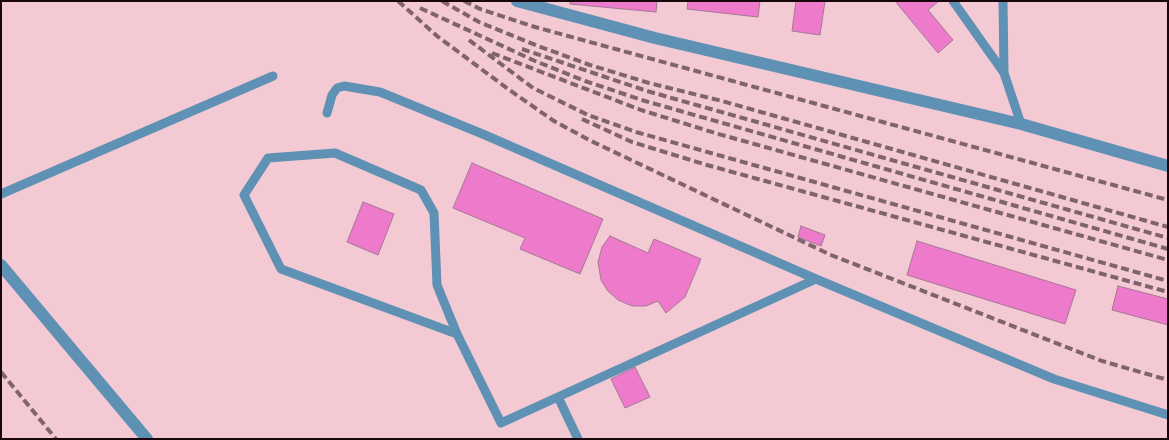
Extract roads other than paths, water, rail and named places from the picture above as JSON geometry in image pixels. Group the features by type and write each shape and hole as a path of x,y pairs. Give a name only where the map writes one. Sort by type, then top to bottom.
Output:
{"street":[{"path":"517,1 655,38 1021,124 1168,166"},
{"path":"1,265 147,439"}],"lane":[{"path":"953,1 1004,73 1021,124"},
{"path":"1003,1 1004,73"},
{"path":"1,194 273,76"},
{"path":"327,113 332,95 337,88 344,86 380,92 485,135 816,279 1054,379 1168,415"},
{"path":"457,334 281,269 244,195 268,158 335,153 422,190 434,213 437,285 457,334 501,423 816,279"},
{"path":"558,396 578,439"}],"railway":[{"path":"398,1 437,36 508,89 554,121 589,140 831,255 1102,361 1168,380"},
{"path":"442,1 479,22 590,65 1168,227"},
{"path":"464,1 480,9 535,27 1168,200"},
{"path":"420,8 535,61 585,81 645,101 1168,249"},
{"path":"469,40 533,88 588,115 636,132 1168,281"},
{"path":"522,49 647,91 1168,238"},
{"path":"492,53 641,110 715,133 1168,260"},
{"path":"582,119 632,142 707,165 1168,292"},
{"path":"1,372 56,439"}]}
